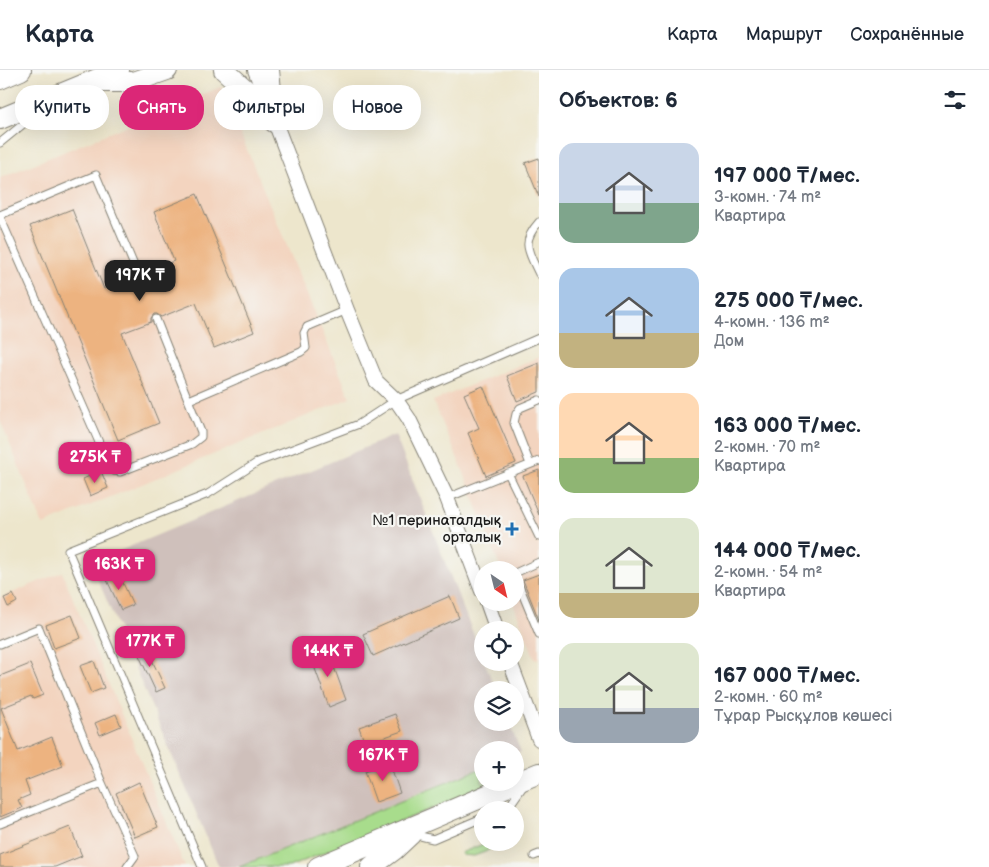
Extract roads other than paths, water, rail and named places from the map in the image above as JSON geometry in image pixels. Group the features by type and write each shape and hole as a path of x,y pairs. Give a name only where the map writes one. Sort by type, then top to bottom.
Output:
{"street":[{"path":"0,78 21,70"},
{"path":"83,85 119,70"},
{"path":"91,82 133,82 167,70"},
{"path":"224,70 240,85"},
{"path":"255,70 260,85"},
{"path":"269,70 270,85"},
{"path":"0,119 15,113"},
{"path":"277,130 376,381 396,400 409,420 447,498 474,570"},
{"path":"513,671 539,739"},
{"path":"318,867 539,773"},
{"path":"332,867 531,784"},
{"path":"371,867 412,834"}],"lane":[{"path":"0,143 16,130"},
{"path":"138,275 96,175 0,216 105,456 114,471 120,472 192,444 201,437 201,432 189,400 156,320"},
{"path":"539,222 527,240 529,252 539,274"},
{"path":"189,400 301,352 306,348 304,333 308,327 347,310"},
{"path":"202,867 68,550 208,494 258,462 360,424 396,400 539,338"},
{"path":"530,464 514,423 520,408 539,400"},
{"path":"447,498 539,461"},
{"path":"508,473 539,537"},
{"path":"524,570 539,562"},
{"path":"524,597 539,634"},
{"path":"0,644 39,628 102,783 135,856 127,867"},
{"path":"0,824 102,783"},
{"path":"515,801 531,784"},
{"path":"412,834 433,839 474,821"}],"place":[{"name":"№1 перинаталдық орталық","path":"512,529"}]}
